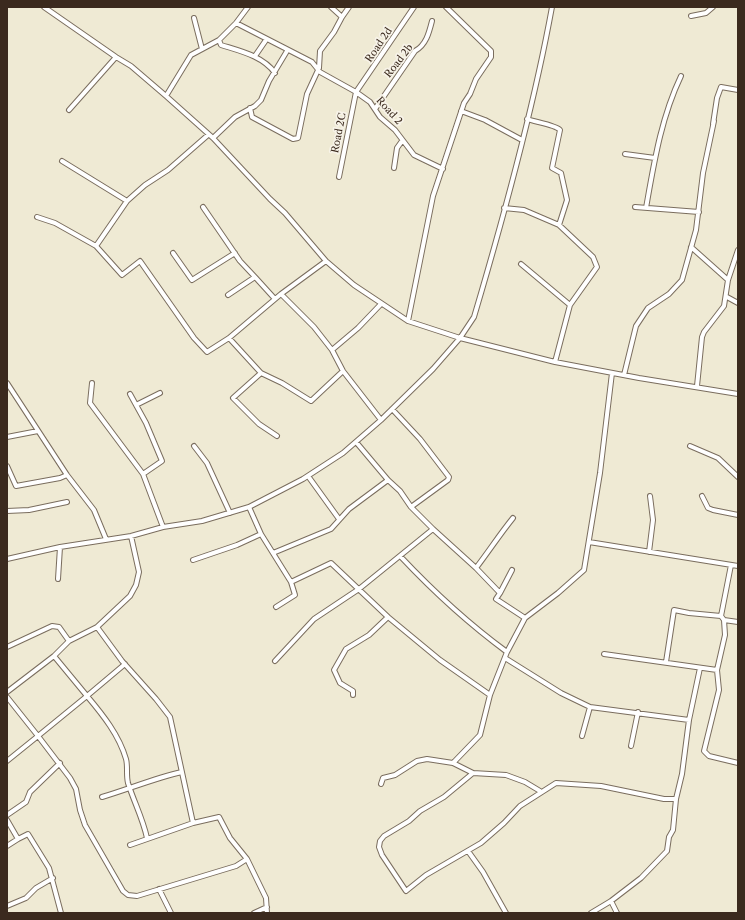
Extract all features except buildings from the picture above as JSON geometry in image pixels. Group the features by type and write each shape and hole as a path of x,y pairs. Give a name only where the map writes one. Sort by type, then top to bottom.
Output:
{"street":[{"path":"44,7 131,66 166,96 213,138 270,200 285,212 326,260 354,285 408,321 460,338 555,362 738,394"},
{"path":"166,96 191,55 219,40 236,23 248,7"},
{"path":"331,7 342,17"},
{"path":"250,108 252,117 296,139 299,135 307,94 319,68 320,51 334,32 349,7"},
{"name":"Road 2d","path":"356,92 414,7"},
{"path":"408,321 419,275 428,216 461,111 476,79 491,57 491,51 446,7"},
{"path":"7,560 60,547 131,536 163,527 202,521 249,507 308,476 343,453 381,420 433,368 460,338 474,317 522,140 543,56 552,7"},
{"path":"691,16 706,13 713,7"},
{"path":"194,18 202,49"},
{"name":"Road 2b","path":"375,109 415,51 420,48 428,36 432,22"},
{"name":"Road 2","path":"236,23 287,51 312,62 319,68 320,72 356,92 370,102 380,117 396,130 414,155 443,169"},
{"path":"219,40 221,45 255,56 258,60 264,62 275,73"},
{"path":"255,56 266,40"},
{"path":"213,138 235,117 250,108 264,96 268,84 287,51"},
{"path":"69,110 116,57"},
{"path":"646,208 655,158 671,97 681,76"},
{"path":"708,152 717,98 721,87 738,90"},
{"name":"Road 2C","path":"339,177 356,92"},
{"path":"461,111 485,120 522,140"},
{"path":"527,119 538,124 557,127 560,130 552,168 561,173 567,200 559,225"},
{"path":"624,375 636,326 648,308 670,294 682,280 699,212 702,175 714,121"},
{"path":"96,246 127,201 145,185 168,170 208,134"},
{"path":"394,168 397,148 402,140"},
{"path":"625,154 655,158"},
{"path":"62,161 127,201"},
{"path":"203,207 235,254 275,299"},
{"path":"635,207 699,212"},
{"path":"504,208 524,210 559,225 593,257 597,267 570,305 555,362"},
{"path":"37,217 55,223 96,246 122,275 140,261 194,338 207,352 229,338 281,294 326,260"},
{"path":"691,247 728,280"},
{"path":"697,386 700,350 704,332 721,312 727,297 728,280 738,250"},
{"path":"173,253 192,280 235,254"},
{"path":"521,264 570,305"},
{"path":"228,295 255,278"},
{"path":"281,294 314,327 332,350 343,371 381,420"},
{"path":"727,297 738,303"},
{"path":"332,350 358,328 381,304"},
{"path":"229,338 260,373 282,382 311,401 343,371"},
{"path":"260,373 233,398 259,424 276,436"},
{"path":"453,763 480,735 490,695 507,652 525,618 584,570 612,373"},
{"path":"7,383 67,475 94,510 106,539"},
{"path":"92,383 90,404 143,474 163,527"},
{"path":"136,405 160,393"},
{"path":"130,394 162,461 143,474"},
{"path":"392,409 420,439 449,477 448,480 411,507"},
{"path":"7,437 38,431"},
{"path":"356,442 388,480 400,491 411,507 476,568 500,593"},
{"path":"194,446 207,463 230,513"},
{"path":"690,446 718,458 738,477"},
{"path":"7,466 16,486 60,478 67,475"},
{"path":"308,476 339,520"},
{"path":"273,553 331,529 349,509 388,480"},
{"path":"649,552 653,526 650,496"},
{"path":"702,496 708,508 738,515"},
{"path":"7,511 29,510 67,502"},
{"path":"249,507 261,534 291,582 295,595 276,607"},
{"path":"476,568 490,550 497,537 513,518"},
{"path":"275,661 314,619 359,590 401,557 433,529"},
{"path":"193,560 237,545 261,534"},
{"path":"7,692 54,656 69,641 97,627 130,596 136,585 139,572 131,536"},
{"path":"589,542 738,566"},
{"path":"58,579 60,547"},
{"path":"401,557 428,586 490,640 507,652"},
{"path":"291,582 330,563 388,617 440,660 490,695"},
{"path":"731,565 723,618 725,635 717,670 719,690 704,751 709,756 738,763"},
{"path":"512,570 496,599 525,618"},
{"path":"666,662 672,610 723,618 738,622"},
{"path":"354,694 353,691 340,683 334,670 346,649 369,635 388,617"},
{"path":"7,647 52,626 59,627 69,641"},
{"path":"97,627 125,664 170,717 193,823"},
{"path":"604,654 717,670"},
{"path":"54,656 105,719 117,737 126,759 128,782 147,838"},
{"path":"505,658 555,689 590,707 638,712 689,720"},
{"path":"7,761 125,664"},
{"path":"591,913 611,901 641,878 666,851 669,837 673,830 676,799 682,774 689,720 700,668"},
{"path":"7,697 60,764 76,789 80,810 85,825 123,891 128,895 137,896 236,866 247,859"},
{"path":"582,736 590,707"},
{"path":"631,746 638,712"},
{"path":"381,784 383,778 395,775 417,761 427,759 453,763 473,773 506,775 525,782 540,791"},
{"path":"7,815 26,802 30,792 60,764"},
{"path":"102,797 131,789 155,778 182,772"},
{"path":"473,773 444,798 420,811 409,821 384,836 379,847 382,856 406,891 426,875 481,843 504,823 520,806 540,791 556,783 601,786 664,799 676,799"},
{"path":"130,845 193,823 219,817 230,838 247,859 266,898 267,913"},
{"path":"7,820 18,839"},
{"path":"7,846 28,834 49,868 53,878 61,913"},
{"path":"468,851 484,872 506,913"},
{"path":"7,906 26,898 36,888 53,878"},
{"path":"160,889 171,913"},
{"path":"611,901 617,913"},
{"path":"254,913 267,907"}]}
